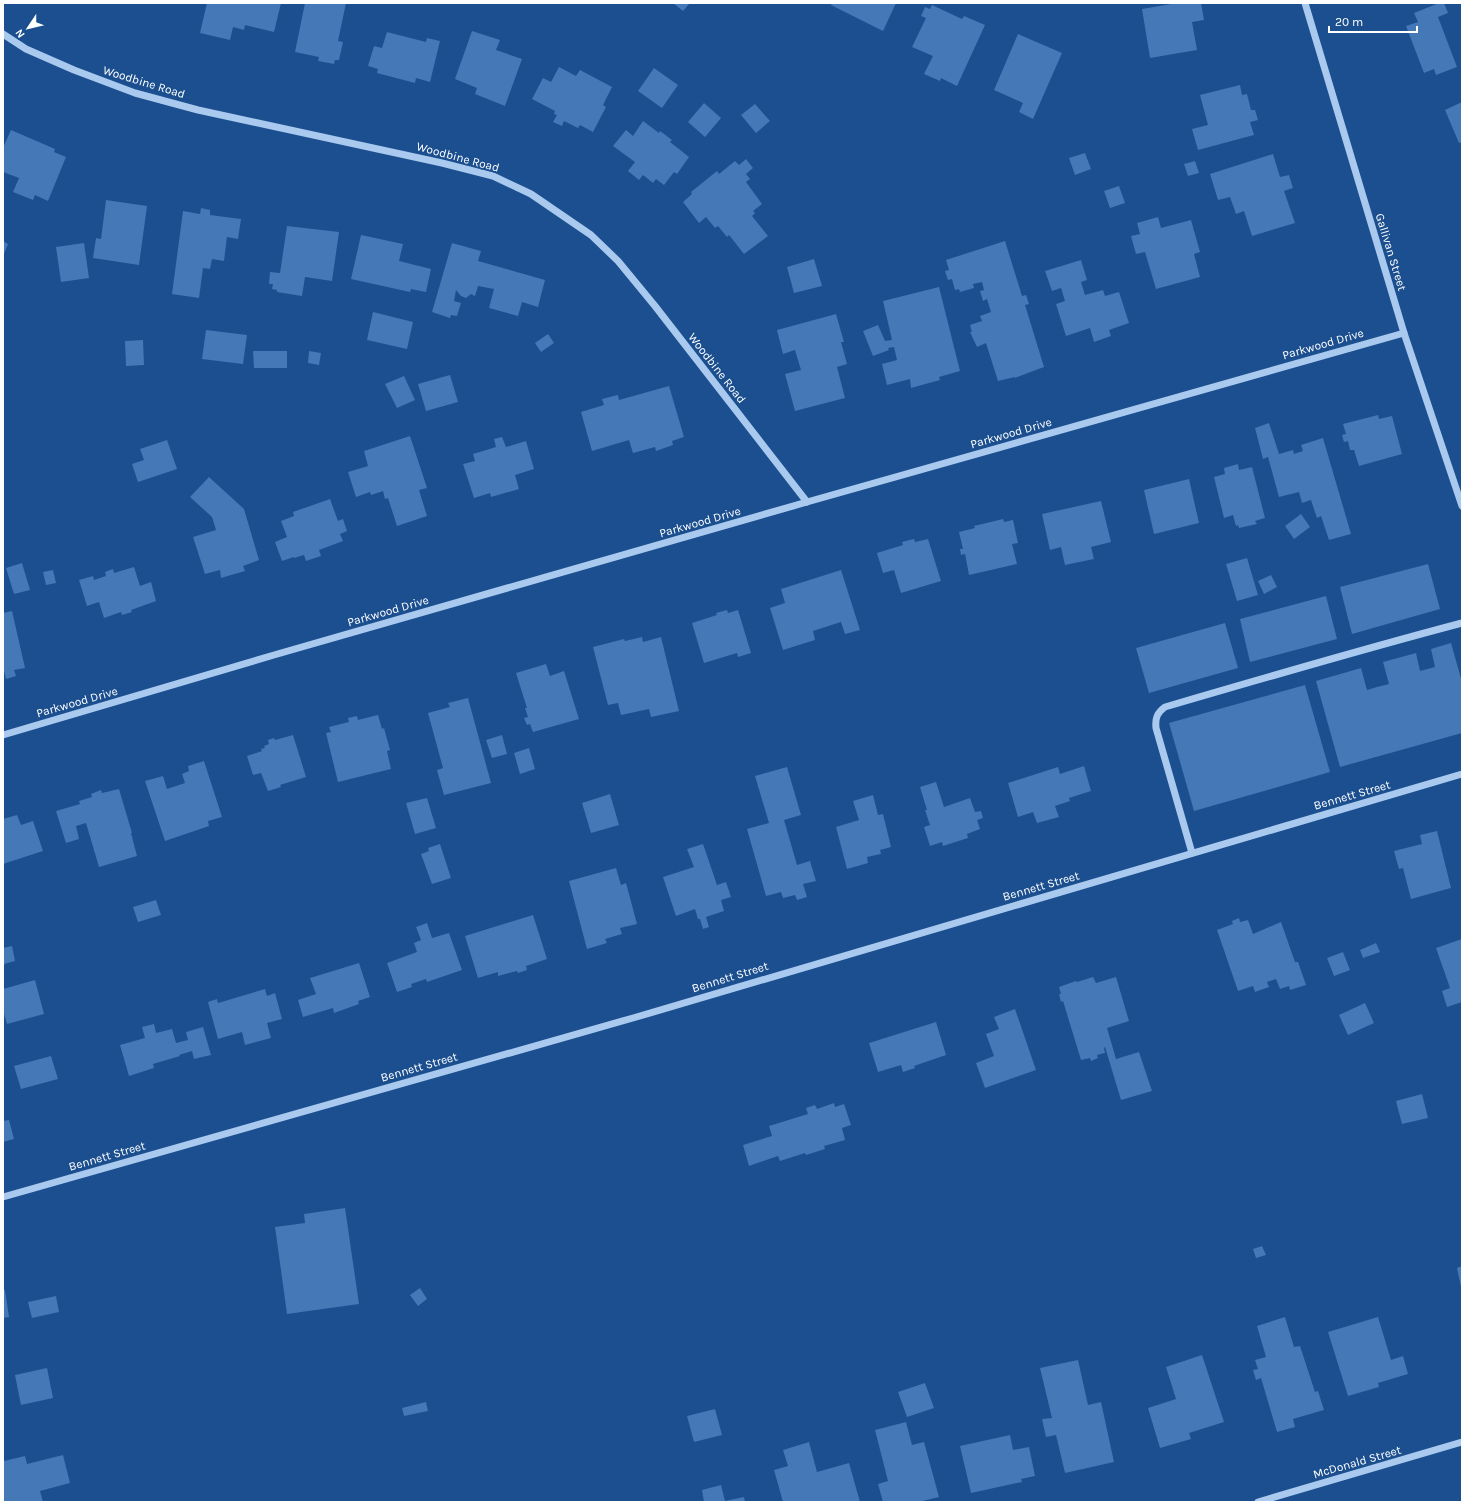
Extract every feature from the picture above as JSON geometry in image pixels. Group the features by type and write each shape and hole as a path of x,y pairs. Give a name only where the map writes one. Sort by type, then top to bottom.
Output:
{"street":[{"name":"Gallivan Street","path":"1305,3 1404,333 1462,506"},
{"name":"Woodbine Road","path":"3,34 26,49 74,70 135,93 198,110 442,163 493,176 531,194 591,235 618,260 807,502"},
{"name":"Parkwood Drive","path":"3,735 274,655 807,502 1404,333"},
{"path":"1192,853 1156,728 1155,720 1159,712 1166,707 1263,678 1355,651 1462,623"},
{"name":"Bennett Street","path":"3,1197 625,1020 1462,774"},
{"name":"McDonald Street","path":"1258,1502 1462,1442"}],"building":[{"path":"207,3 281,3 274,32 245,25 244,30 233,27 230,40 200,33"},
{"path":"305,3 346,3 338,41 343,42 339,60 335,60 334,64 318,61 319,57 295,52"},
{"path":"673,3 690,3 683,11"},
{"path":"832,3 896,3 883,31 831,5"},
{"path":"1177,3 1201,3 1204,20 1192,22 1197,50 1150,58 1142,9"},
{"path":"1439,3 1444,3 1448,13 1438,17 1457,67 1436,75 1434,69 1424,73 1406,26 1418,22 1414,13"},
{"path":"932,5 962,19 964,16 985,25 957,86 941,78 940,81 924,74 933,56 912,47 926,18 921,16 925,7 930,9"},
{"path":"472,31 500,40 496,50 522,59 505,106 475,94 477,88 455,79"},
{"path":"387,32 426,42 427,38 440,41 430,82 416,78 415,83 377,73 378,69 368,66 374,46 382,48"},
{"path":"1018,34 1062,53 1033,119 1019,112 1023,103 994,90"},
{"path":"559,67 576,76 580,70 612,87 603,105 606,107 593,132 580,125 578,128 564,121 562,126 553,122 557,115 554,114 555,111 532,99 543,78 551,82"},
{"path":"654,68 678,85 662,108 638,91"},
{"path":"1240,85 1242,95 1247,94 1251,110 1255,110 1258,120 1250,122 1254,135 1198,150 1192,129 1208,125 1200,95"},
{"path":"1462,102 1462,142 1459,143 1445,110"},
{"path":"704,103 721,118 705,137 688,122"},
{"path":"755,104 770,121 756,133 741,115"},
{"path":"643,121 659,133 660,131 672,140 670,142 689,157 677,174 674,172 664,185 656,179 653,183 643,175 639,180 628,171 635,162 613,146 626,130 633,136"},
{"path":"11,130 55,149 54,152 66,157 48,201 35,195 33,200 13,192 19,178 3,172 3,148"},
{"path":"1085,153 1091,169 1075,175 1069,158"},
{"path":"1273,154 1280,177 1289,175 1293,188 1284,191 1295,223 1252,236 1244,211 1236,214 1230,197 1218,200 1210,174"},
{"path":"746,159 753,168 746,174 750,179 746,182 762,204 753,211 755,213 752,216 768,236 744,254 729,235 727,237 718,226 715,228 706,217 699,223 683,202 692,194 691,192 717,171 719,174 735,161 739,165"},
{"path":"1195,161 1199,173 1188,176 1184,164"},
{"path":"1119,186 1125,203 1110,208 1104,191"},
{"path":"106,200 147,206 139,265 93,258 96,238 101,239"},
{"path":"201,208 210,210 210,215 241,219 238,239 227,237 224,261 212,259 210,269 203,268 199,298 172,294 183,211 200,214"},
{"path":"1158,217 1161,228 1191,220 1200,252 1194,254 1200,277 1156,289 1145,252 1136,254 1131,236 1140,234 1137,223"},
{"path":"287,226 339,232 332,281 305,277 302,296 277,292 277,290 272,289 273,284 269,284 270,272 280,273"},
{"path":"361,235 403,244 399,261 431,269 426,292 411,289 410,292 351,279"},
{"path":"3,241 8,244 3,256"},
{"path":"1005,241 1022,296 1026,295 1029,304 1025,305 1044,367 1015,378 998,381 986,343 977,347 970,332 972,332 970,325 982,321 980,316 991,312 987,299 983,301 980,291 984,290 982,282 973,284 974,288 960,292 959,289 955,290 952,279 948,280 945,271 949,270 946,260"},
{"path":"84,243 89,278 61,282 56,247"},
{"path":"452,243 481,251 478,261 545,280 538,307 522,302 518,316 489,308 494,289 478,286 475,296 471,294 466,298 461,296 456,290 454,301 461,303 457,316 451,315 450,318 432,312"},
{"path":"814,259 822,286 794,293 787,267"},
{"path":"1081,260 1087,280 1081,282 1085,295 1103,290 1105,296 1119,292 1129,323 1109,330 1111,336 1094,342 1090,328 1066,336 1056,304 1065,301 1061,288 1052,291 1045,271"},
{"path":"939,287 960,371 939,377 940,380 911,388 910,379 887,385 882,364 897,360 894,347 888,348 889,350 873,356 863,331 878,325 885,341 892,340 883,301"},
{"path":"373,312 413,322 407,349 367,340"},
{"path":"836,314 844,342 841,342 847,364 837,367 845,398 795,411 785,374 801,370 795,350 783,354 777,330"},
{"path":"206,330 247,335 243,364 202,359"},
{"path":"548,334 554,343 541,352 535,343"},
{"path":"143,340 144,365 126,366 125,341"},
{"path":"253,351 287,351 287,368 254,368"},
{"path":"309,351 321,353 319,365 308,363"},
{"path":"450,375 458,402 426,411 418,384"},
{"path":"404,376 415,400 397,408 385,384"},
{"path":"669,386 684,437 672,441 673,445 656,451 655,447 633,453 629,440 592,451 581,412 604,405 602,399 618,395 619,400"},
{"path":"1378,415 1379,419 1392,416 1402,454 1359,466 1354,450 1350,450 1348,441 1344,442 1342,435 1346,434 1343,424"},
{"path":"1269,423 1279,454 1293,450 1294,454 1303,451 1301,445 1323,438 1351,534 1329,540 1321,516 1317,518 1311,500 1302,503 1299,492 1279,497 1268,457 1263,459 1255,428"},
{"path":"410,436 427,488 419,490 427,516 397,526 388,498 385,499 383,491 371,495 370,492 356,497 348,472 368,466 364,451"},
{"path":"502,437 506,447 526,441 534,469 515,475 519,489 491,497 490,493 474,498 463,464 475,461 473,454 496,447 494,439"},
{"path":"167,440 177,469 138,482 132,464 144,460 140,449"},
{"path":"1238,464 1239,470 1252,467 1265,518 1255,521 1257,524 1239,528 1238,525 1236,526 1233,515 1224,518 1214,477 1225,474 1224,468"},
{"path":"209,477 244,509 259,560 243,566 245,571 221,578 220,570 205,574 193,537 216,530 212,517 190,497"},
{"path":"1189,479 1199,523 1154,534 1144,490"},
{"path":"330,499 338,521 343,519 347,531 340,534 343,541 319,550 321,556 306,561 304,555 282,561 275,542 287,537 281,521 294,516 293,512"},
{"path":"1101,501 1111,542 1091,547 1094,559 1065,565 1061,547 1050,550 1042,514"},
{"path":"1301,514 1310,527 1294,539 1285,526"},
{"path":"1003,519 1004,522 1013,520 1018,543 1012,544 1017,564 969,575 965,554 961,555 960,549 963,549 959,532 975,528 974,526"},
{"path":"914,539 915,542 928,539 941,581 901,593 894,570 883,573 877,553 903,545 902,542"},
{"path":"1247,558 1258,595 1237,601 1226,564"},
{"path":"22,563 30,590 14,594 6,568"},
{"path":"1428,564 1440,609 1352,634 1340,587"},
{"path":"134,567 140,586 151,582 156,601 131,610 132,612 122,615 121,612 104,618 99,602 87,606 79,580 93,576 94,580 106,576 105,572 113,569 114,573"},
{"path":"53,570 56,583 46,585 43,572"},
{"path":"841,570 860,630 845,634 841,622 813,631 815,640 783,650 770,608 785,603 781,589"},
{"path":"1271,575 1277,587 1264,594 1258,581"},
{"path":"1326,596 1337,639 1250,662 1240,619"},
{"path":"727,610 728,613 738,610 751,653 738,657 737,653 704,663 692,623 717,615 716,613"},
{"path":"12,611 25,668 14,670 16,676 6,679 3,667 3,613"},
{"path":"1225,623 1238,668 1149,693 1136,648"},
{"path":"642,637 643,642 661,637 679,711 651,717 649,709 621,715 618,703 608,705 593,647 624,639 625,641"},
{"path":"1451,643 1462,682 1462,733 1340,767 1316,681 1361,668 1367,690 1389,684 1383,662 1416,653 1420,671 1435,667 1431,649"},
{"path":"546,664 550,676 564,671 579,719 533,732 530,724 527,725 524,718 528,717 525,708 527,708 516,673"},
{"path":"1305,685 1330,772 1194,811 1169,723"},
{"path":"468,698 491,783 444,795 437,770 443,768 428,713 450,707 448,703"},
{"path":"378,715 382,729 384,728 390,750 387,751 391,769 338,782 326,733 331,732 329,727 349,722 348,718 357,716 358,720"},
{"path":"293,735 306,777 280,785 281,787 268,791 261,773 253,775 247,756 262,751 261,749 265,748 264,746 269,744 268,740 274,738 275,740"},
{"path":"502,735 507,754 492,758 486,740"},
{"path":"529,748 535,769 520,774 514,753"},
{"path":"204,761 222,817 208,821 209,826 165,841 145,781 163,776 167,789 185,783 182,774 189,771 188,766"},
{"path":"1084,766 1091,791 1069,798 1070,801 1055,806 1059,817 1037,823 1033,812 1018,817 1008,783 1058,767 1060,774"},
{"path":"787,767 801,815 784,820 797,865 810,861 816,881 803,884 807,897 797,900 795,895 783,898 781,892 766,896 747,829 769,823 755,776"},
{"path":"936,782 944,807 970,798 975,812 981,811 983,818 977,820 980,829 967,834 968,838 943,846 942,842 930,846 924,827 930,825 920,787"},
{"path":"119,789 137,856 99,867 86,823 76,826 79,839 66,843 56,811 80,804 79,801 92,797 91,794 101,790 102,793"},
{"path":"610,794 619,825 591,833 582,803"},
{"path":"873,795 878,815 883,814 891,847 880,850 881,854 867,857 868,863 847,869 836,827 859,820 853,801"},
{"path":"427,798 436,828 415,834 406,803"},
{"path":"17,815 21,825 33,821 43,851 3,864 3,819"},
{"path":"1437,831 1451,888 1411,899 1403,868 1399,869 1394,851 1422,844 1420,835"},
{"path":"440,844 451,878 432,884 421,854 429,851 428,848"},
{"path":"703,844 717,885 726,882 731,897 721,900 724,911 706,917 709,927 703,929 695,909 676,916 663,877 694,867 687,849"},
{"path":"616,868 621,885 626,883 637,924 620,928 622,934 605,939 607,943 587,949 569,881"},
{"path":"156,900 161,915 138,922 133,907"},
{"path":"533,915 547,959 526,966 527,970 518,973 517,971 498,976 498,972 478,978 465,936"},
{"path":"1239,918 1240,922 1248,920 1253,934 1281,922 1295,962 1298,962 1306,985 1290,990 1289,986 1280,989 1276,979 1267,982 1269,987 1255,992 1253,986 1238,991 1217,930 1233,924 1232,921"},
{"path":"427,923 432,938 449,933 462,970 427,982 426,979 411,984 412,987 397,992 387,963 417,952 414,943 421,940 416,927"},
{"path":"1462,939 1462,1002 1447,1007 1442,991 1450,988 1436,948"},
{"path":"1376,943 1380,952 1363,958 1360,950"},
{"path":"12,946 15,961 4,964 5,965 3,966 3,948"},
{"path":"1343,952 1350,970 1334,976 1327,958"},
{"path":"359,963 370,997 358,1001 359,1004 334,1013 333,1008 303,1017 298,1000 316,994 310,978"},
{"path":"1093,977 1096,983 1116,977 1129,1021 1107,1028 1116,1059 1139,1052 1152,1091 1121,1100 1105,1047 1105,1053 1097,1055 1098,1058 1091,1061 1090,1058 1081,1060 1063,1001 1061,1002 1059,987"},
{"path":"35,980 44,1014 7,1024 3,1010 3,989"},
{"path":"265,989 267,996 275,993 282,1019 267,1023 271,1038 245,1045 242,1032 218,1039 208,1002 217,999 218,1003"},
{"path":"1365,1003 1374,1023 1348,1035 1339,1015"},
{"path":"1015,1009 1036,1070 985,1088 976,1063 994,1056 986,1034 999,1029 994,1017"},
{"path":"936,1022 946,1055 914,1066 915,1068 903,1072 901,1065 878,1072 869,1043"},
{"path":"154,1024 156,1033 172,1029 176,1043 188,1040 186,1032 203,1027 211,1055 194,1059 192,1051 153,1064 154,1068 129,1076 120,1045 145,1038 142,1027"},
{"path":"51,1056 58,1079 21,1089 14,1066"},
{"path":"1422,1094 1428,1118 1402,1124 1396,1101"},
{"path":"834,1103 835,1107 844,1104 851,1125 842,1128 845,1140 824,1146 825,1149 806,1155 805,1153 780,1161 778,1156 749,1166 743,1145 772,1136 769,1126 808,1114 806,1108 815,1105 817,1109"},
{"path":"9,1120 14,1139 3,1142 3,1121"},
{"path":"345,1208 359,1304 287,1314 275,1227 305,1223 304,1214"},
{"path":"1262,1246 1266,1255 1256,1258 1253,1249"},
{"path":"1462,1266 1462,1287 1461,1287 1457,1268"},
{"path":"420,1288 427,1299 418,1306 410,1295"},
{"path":"3,1290 5,1290 9,1317 3,1318"},
{"path":"56,1296 59,1312 32,1318 28,1302"},
{"path":"1285,1317 1294,1347 1300,1346 1315,1392 1318,1391 1324,1410 1293,1419 1295,1427 1277,1432 1261,1378 1256,1380 1253,1370 1258,1369 1255,1360 1266,1357 1257,1326"},
{"path":"1378,1317 1391,1360 1403,1356 1408,1374 1378,1383 1379,1387 1348,1396 1328,1332"},
{"path":"1202,1355 1224,1422 1189,1433 1191,1439 1160,1448 1148,1408 1176,1399 1166,1367"},
{"path":"1078,1360 1088,1405 1101,1402 1114,1462 1065,1473 1056,1435 1046,1437 1042,1419 1052,1418 1040,1368"},
{"path":"47,1368 53,1398 21,1405 15,1375"},
{"path":"925,1383 934,1408 907,1417 898,1392"},
{"path":"426,1402 428,1411 404,1416 402,1408"},
{"path":"715,1409 722,1435 694,1442 687,1416"},
{"path":"906,1422 912,1445 924,1442 939,1497 918,1502 883,1502 878,1484 888,1481 875,1430"},
{"path":"1010,1435 1013,1450 1029,1447 1035,1476 1021,1479 1022,1482 971,1493 960,1446"},
{"path":"809,1442 817,1472 849,1463 860,1502 783,1502 774,1470 788,1466 783,1450"},
{"path":"63,1455 70,1483 40,1491 43,1502 3,1502 3,1458 4,1461 25,1456 27,1464"},
{"path":"721,1485 725,1501 744,1497 745,1502 704,1502 702,1490"}]}
